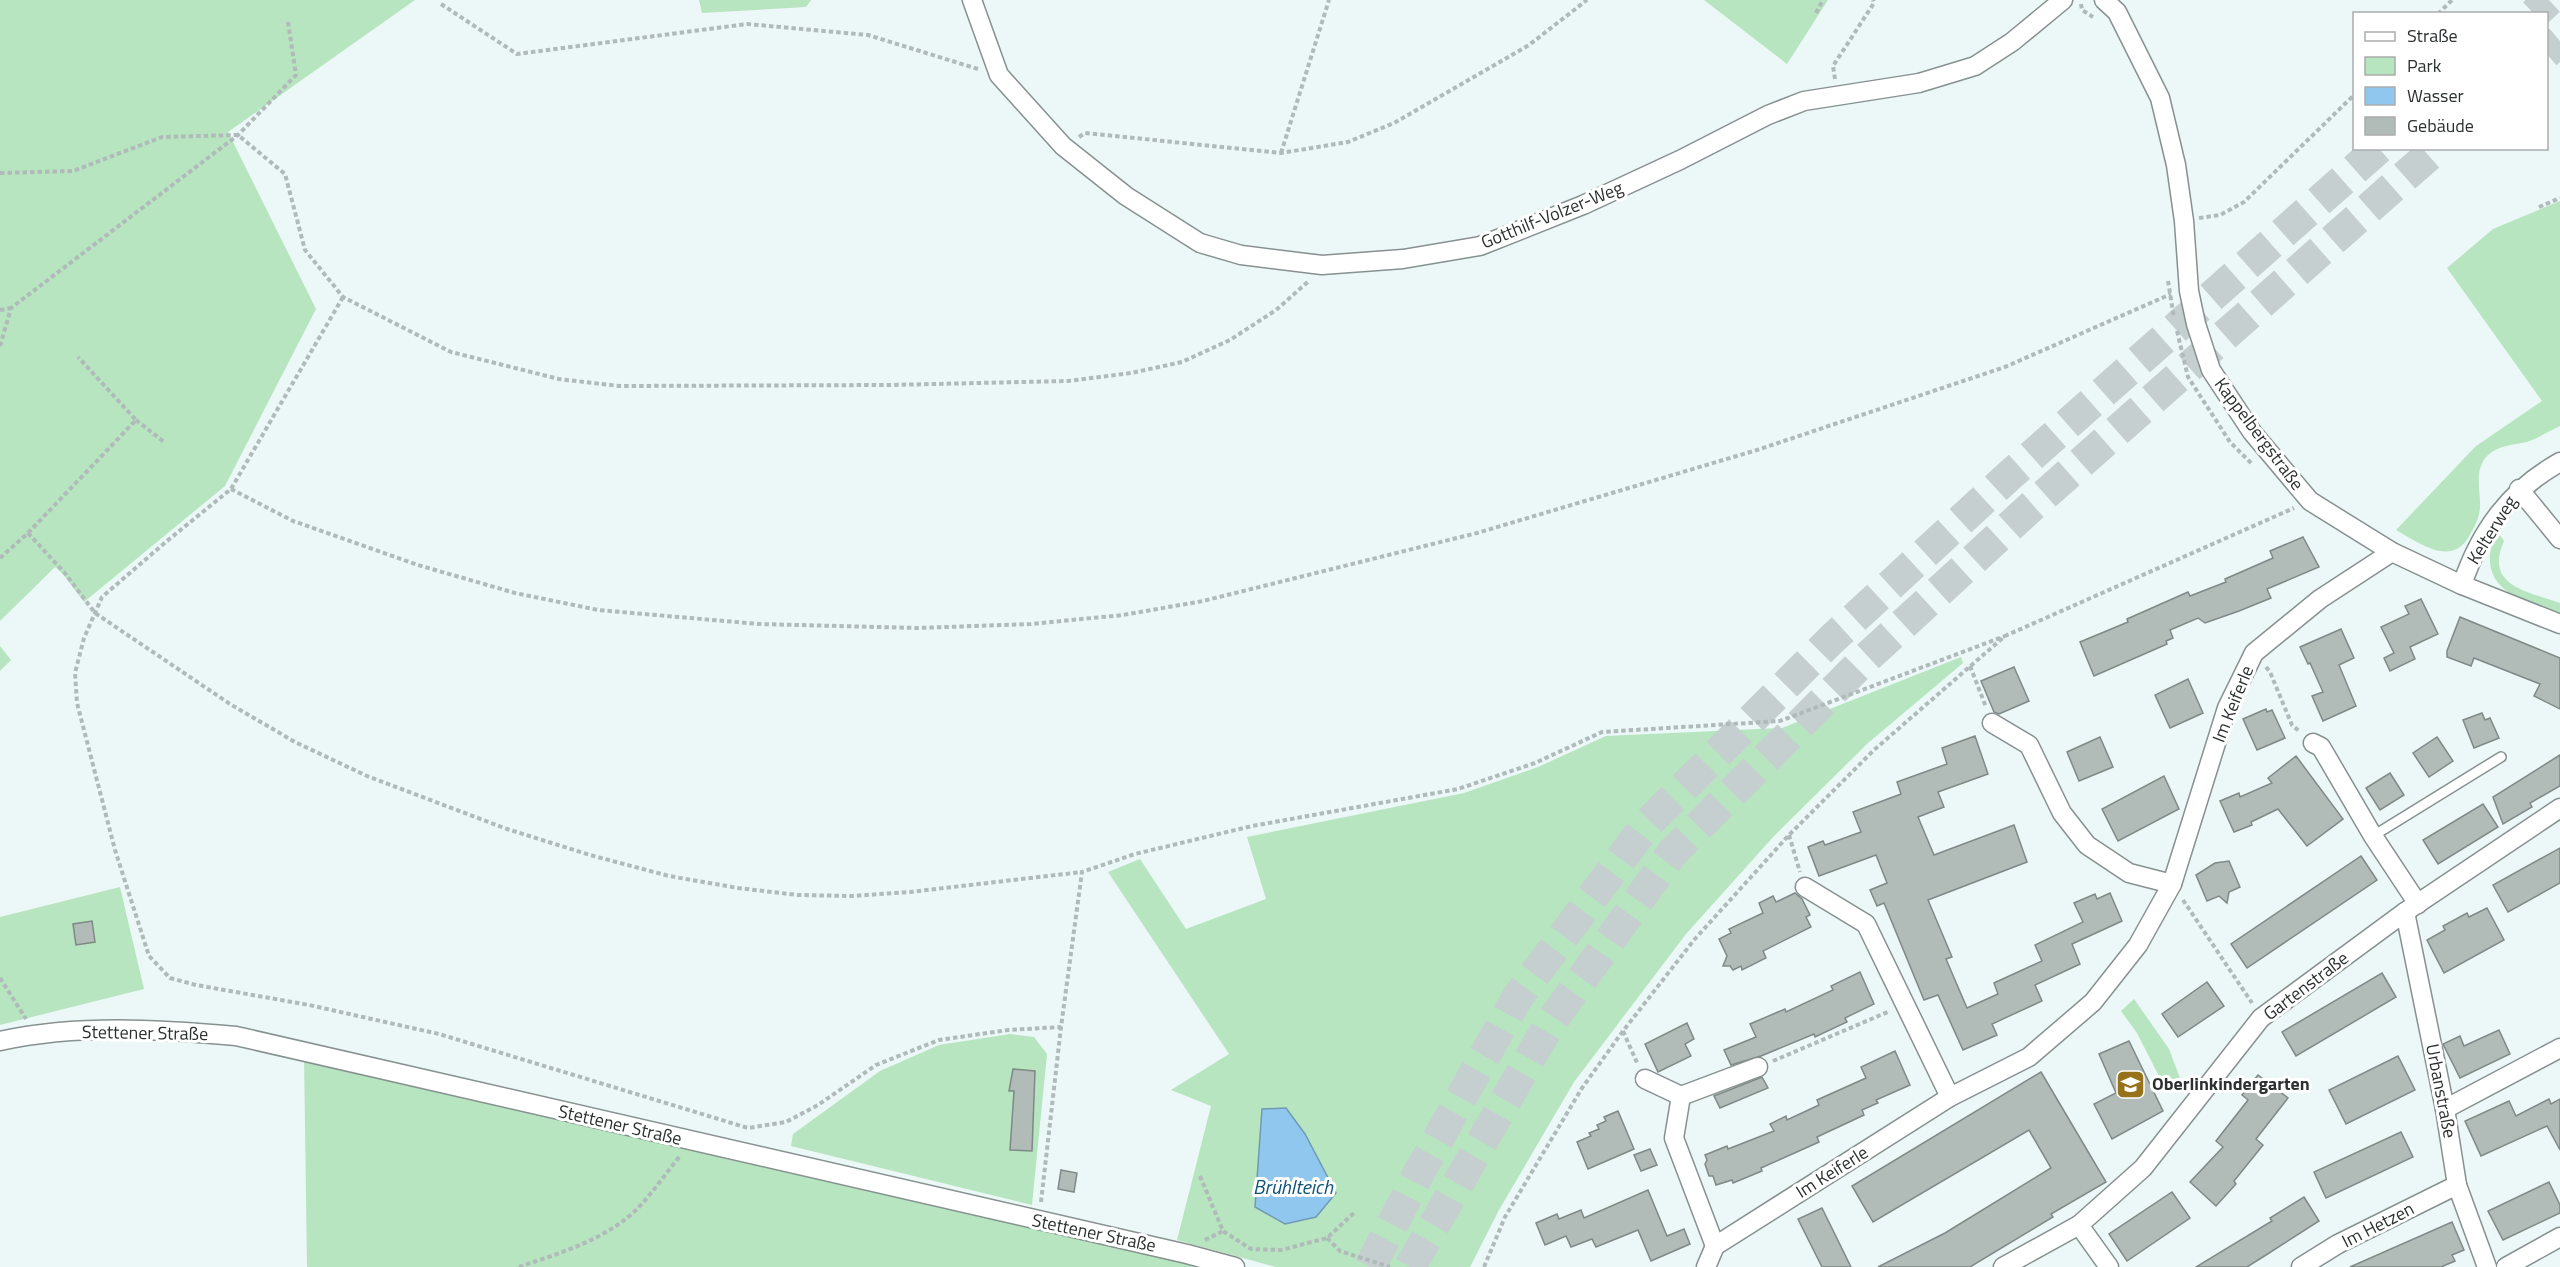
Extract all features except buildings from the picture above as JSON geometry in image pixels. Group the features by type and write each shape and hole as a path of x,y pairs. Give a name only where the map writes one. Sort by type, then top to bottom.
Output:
{"street":[{"name":"Gotthilf-Volzer-Weg","path":"972,0 999,75 1063,146 1126,196 1200,243 1241,255 1322,265 1402,259 1480,246 1583,205 1680,160 1768,115 1804,101 1919,83 1975,66 2013,42 2063,0"},
{"name":"Kappelbergstraße","path":"2104,0 2117,12 2160,98 2176,165 2184,221 2189,291 2196,324 2211,370 2252,432 2310,501 2392,552 2462,585 2560,624"},
{"name":"Kelterweg","path":"2462,585 2471,558 2496,518 2519,489 2560,462"},
{"path":"2519,489 2560,539"},
{"name":"Im Keiferle","path":"1715,1246 1950,1097 2029,1057 2093,1002 2138,945 2172,884 2228,708 2254,653 2320,599 2392,552"},
{"path":"1992,723 2029,745 2062,813 2087,845 2129,873 2172,884"},
{"name":"Urbanstraße","path":"2313,743 2321,747 2412,908 2457,1185 2487,1267"},
{"name":"Gartenstraße","path":"2003,1267 2079,1225 2143,1168 2261,1018 2412,908 2560,808"},
{"path":"1804,887 1866,924 1950,1097"},
{"name":"Stettener Straße","path":"0,1041 33,1033 165,1029 236,1036 1187,1254 1235,1267"},
{"path":"2445,1109 2560,1048"},
{"path":"1645,1079 1681,1096 1758,1067"},
{"path":"1681,1096 1674,1138 1715,1246 1706,1267"},
{"name":"Im Hetzen","path":"2301,1267 2338,1245 2457,1185"},
{"path":"2079,1225 2109,1267"},
{"path":"2506,1267 2560,1237"}],"lane":[{"path":"2373,836 2501,757"}],"path":[{"path":"1281,153 1329,0"},
{"path":"1063,146 1085,133 1281,153 1348,142 1394,123 1529,45 1587,0"},
{"path":"1816,13 1823,0"},
{"path":"1837,95 1833,66 1874,3 1873,0"},
{"path":"2080,0 2082,10 2101,22"},
{"path":"2441,12 2452,0"},
{"path":"441,4 517,54 747,24 868,35 999,75"},
{"path":"0,310 11,308 238,135 296,75 288,22"},
{"path":"2184,221 2220,215 2244,202 2353,97"},
{"path":"0,173 73,171 162,137 238,135 285,174 305,250 343,297 451,352 559,379 619,386 1068,381 1131,373 1182,362 1230,340 1276,310 1306,286 1322,265"},
{"path":"2539,207 2560,198"},
{"path":"231,489 293,521 418,565 515,593 598,610 759,624 918,628 1031,624 1123,615 1203,601 1477,533 1757,450 1893,406 2005,367 2168,295 2168,273"},
{"path":"343,297 231,489 102,597 84,638 75,673 77,703 134,913 149,956 170,978 196,985 309,1005 439,1034 748,1128 786,1122 818,1106 876,1065 939,1040 1008,1030 1060,1027"},
{"path":"0,346 11,308"},
{"path":"78,357 136,420 164,442"},
{"path":"0,558 28,533 136,420"},
{"path":"28,533 64,572 95,613 230,704 295,742 367,776 507,829 590,855 669,876 738,888 798,895 852,896 910,892 1082,872 1135,854 1252,826 1458,789 1535,763 1602,732 1780,721 2005,636 2310,501"},
{"path":"1484,1267 1504,1217 1582,1088 1694,940 1789,835 1874,750 2005,636"},
{"path":"2254,653 2270,672 2292,725 2313,743"},
{"path":"1970,666 1982,698"},
{"path":"1789,835 1804,887"},
{"path":"1039,1221 1060,1027 1082,872"},
{"path":"2172,884 2261,1018"},
{"path":"0,978 33,1033"},
{"path":"1758,1067 1905,1004"},
{"path":"1623,1031 1645,1079"},
{"path":"519,1267 574,1248 617,1226 639,1208 681,1154 687,1140"},
{"path":"1200,1176 1223,1231 1251,1249 1281,1250 1327,1238 1356,1211"},
{"path":"1327,1238 1340,1251 1390,1267"}],"green space":[{"path":"0,0 415,0 228,132 316,309 225,486 84,602 55,567 0,621"},
{"path":"699,0 811,0 806,7 702,13"},
{"path":"1704,0 1828,0 1787,64"},
{"path":"2560,201 2560,426 2527,442 2501,447 2488,455 2483,461 2479,474 2479,512 2468,538 2452,551 2434,549 2396,530 2476,446 2542,401 2447,268 2493,229"},
{"path":"2499,534 2504,541 2499,556 2500,568 2504,577 2523,590 2560,603 2560,614 2513,595 2496,579 2491,569 2490,555 2493,540"},
{"path":"0,646 11,660 0,671"},
{"path":"1961,657 1963,663 1868,743 1774,836 1686,934 1574,1082 1499,1210 1470,1267 1276,1267 1177,1240 1211,1106 1171,1090 1229,1054 1108,872 1140,859 1186,929 1266,899 1247,837 1464,793 1538,767 1606,736 1782,728"},
{"path":"120,887 144,989 0,1025 0,917"},
{"path":"2134,999 2169,1049 2181,1081 2165,1088 2137,1033 2121,1011"},
{"path":"1010,1034 1034,1037 1047,1054 1032,1205 791,1146 793,1134 880,1071 939,1045"},
{"path":"304,1055 1204,1267 307,1267"}],"water":[{"name":"Brühlteich","path":"1286,1108 1305,1134 1336,1193 1316,1217 1285,1224 1255,1207 1262,1109"}],"tunnel":[{"path":"2536,12 2549,0"},
{"path":"2548,51 2560,41"},
{"path":"1370,1267 1420,1171 1517,998 1647,824 1832,639 2009,476 2377,150"},
{"path":"1410,1267 1549,1025 1673,852 1861,663 2032,506 2435,150"}],"place":[{"name":"Oberlinkindergarten","path":"2131,1084"}]}
